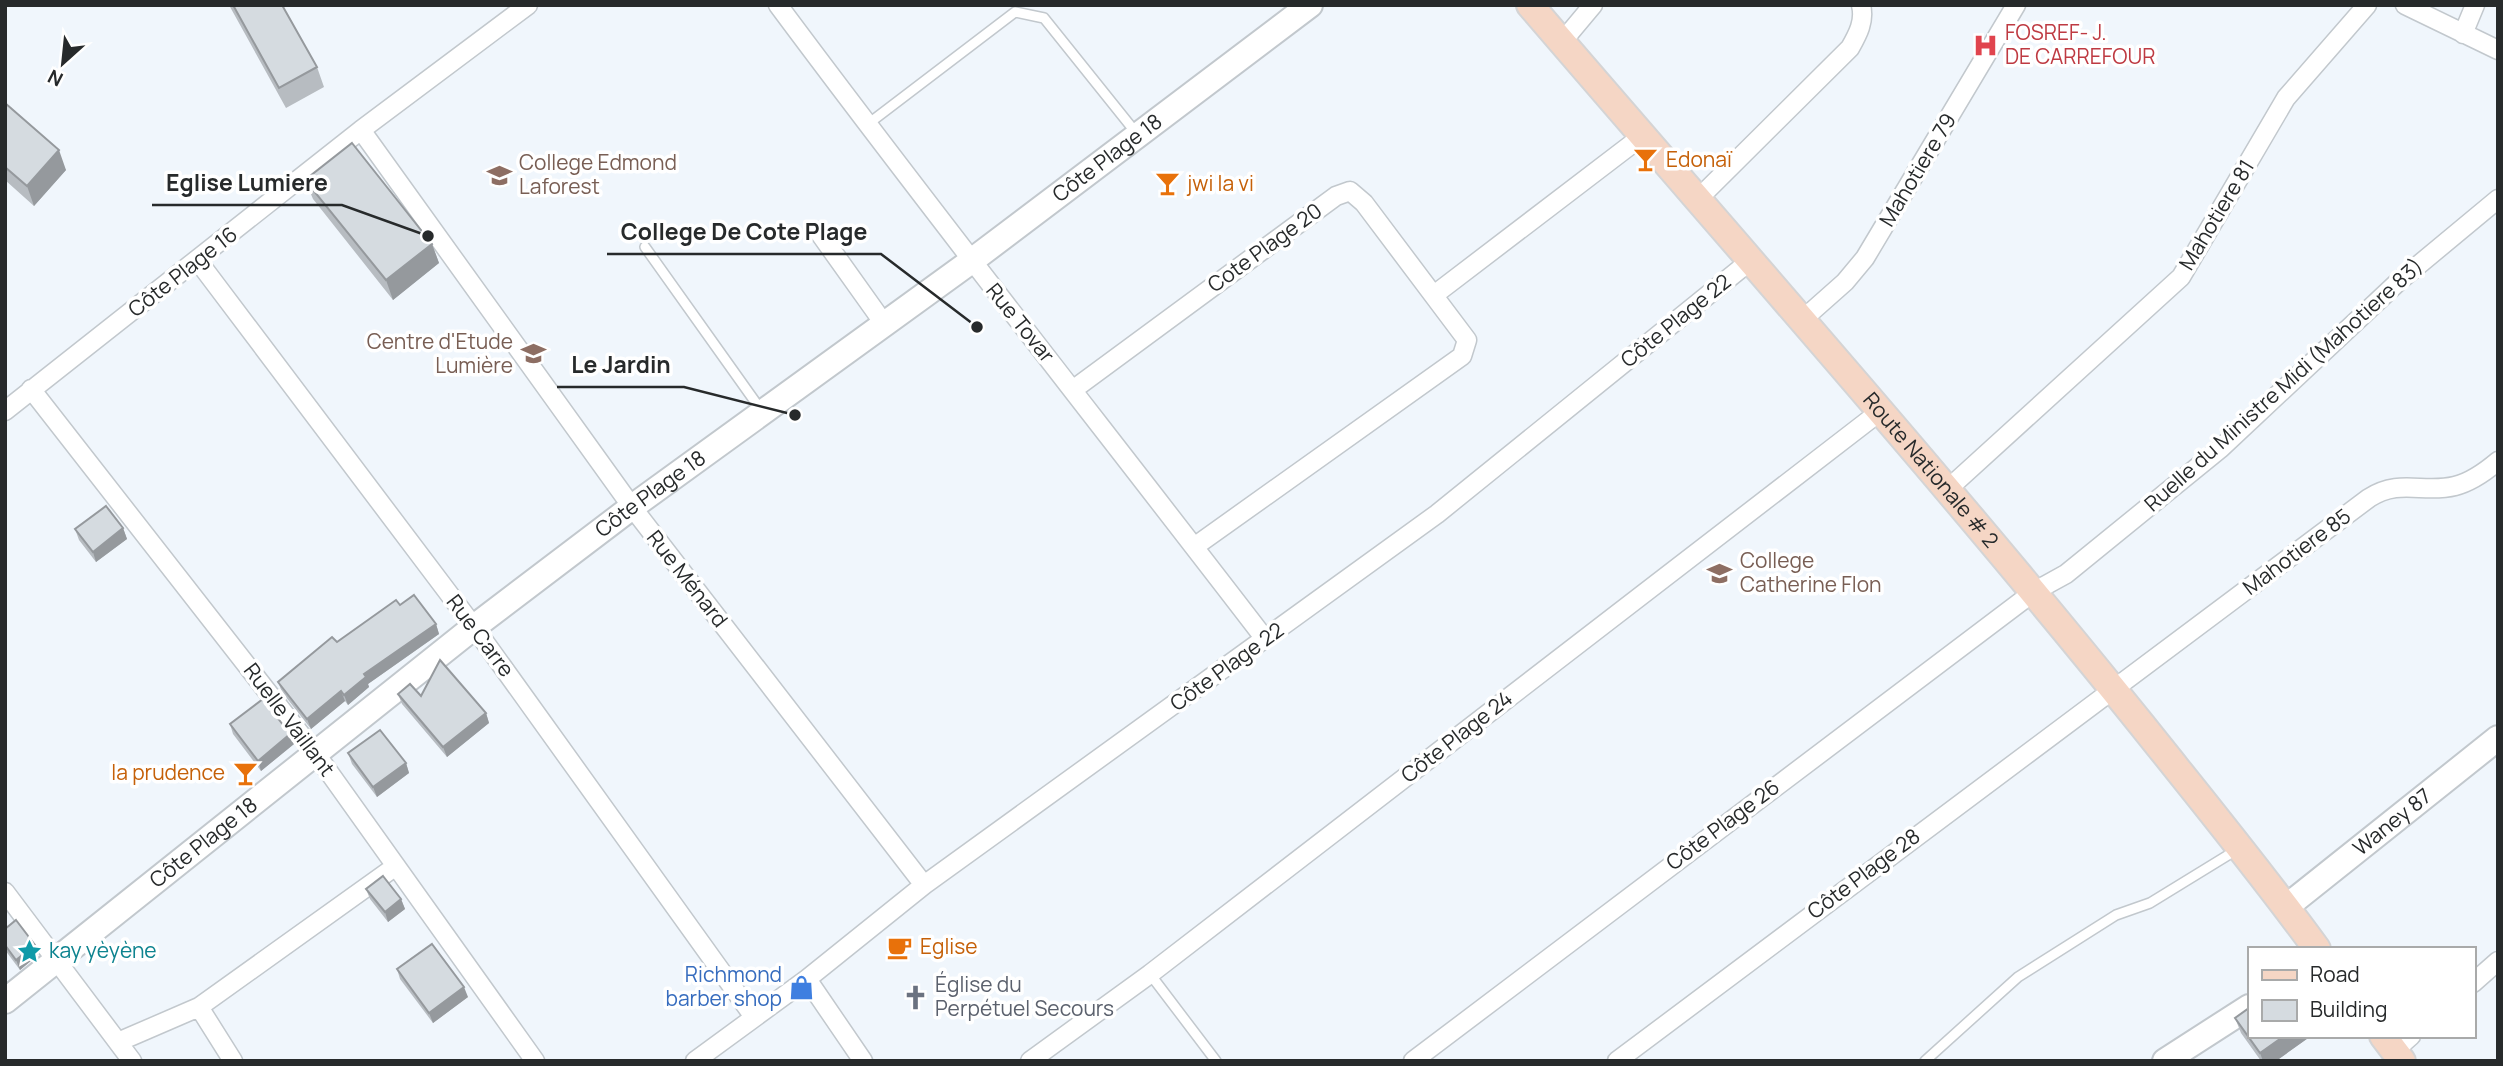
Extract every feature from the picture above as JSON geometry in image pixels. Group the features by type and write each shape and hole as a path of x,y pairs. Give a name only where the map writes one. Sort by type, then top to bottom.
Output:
{"main road":[{"name":"Route Nationale # 2","path":"1530,5 1641,137 1882,410 2035,591 2316,947"}],"street":[{"name":"Côte Plage 16","path":"5,411 361,130 528,5"},
{"name":"Rue Tovar","path":"778,5 970,262 1073,389 1265,639"},
{"name":"Côte Plage 18","path":"5,1001 474,627 632,507 764,414 970,262 1310,5"},
{"path":"1562,43 1593,5"},
{"path":"1698,199 1850,48 1859,33 1863,14 1861,5"},
{"name":"Mahotiere 79","path":"1801,321 1845,282 1865,258 2017,5"},
{"name":"Mahotiere 81","path":"1949,488 2181,277 2286,98 2367,5"},
{"path":"2405,5 2498,50"},
{"path":"2463,34 2475,5"},
{"name":"Rue Ménard","path":"361,130 632,507 924,885"},
{"path":"1434,295 1641,137"},
{"name":"Cote Plage 20","path":"1073,389 1343,193 1350,191 1358,196 1434,295 1466,340 1462,356 1194,547"},
{"name":"Ruelle du Ministre Midi (Mahotiere 83)","path":"2035,591 2066,574 2221,448 2398,282 2498,199"},
{"path":"818,231 885,325"},
{"name":"Rue Carre","path":"198,261 474,627 754,1017"},
{"name":"Côte Plage 22","path":"695,1061 807,979 924,885 1437,514 1750,261"},
{"name":"Ruelle Vaillant","path":"31,389 316,754 535,1061"},
{"name":"Côte Plage 24","path":"1035,1059 1150,974 1882,410"},
{"name":"Mahotiere 85","path":"2113,690 2382,489 2395,486 2454,486 2484,473 2498,461"},
{"name":"Côte Plage 26","path":"1413,1061 2035,591"},
{"name":"Côte Plage 28","path":"1617,1061 2113,690"},
{"name":"Waney 87","path":"2286,907 2498,738"},
{"path":"118,1042 199,1007 396,866"},
{"path":"5,892 132,1061"},
{"path":"2475,982 2495,968"},
{"path":"807,979 863,1061"},
{"path":"199,1007 233,1061"},
{"path":"2165,1061 2248,1008"}],"lane":[{"path":"867,125 1015,12 1044,18 1138,135"},
{"path":"645,247 764,414"},
{"path":"1925,1061 2018,977 2116,915 2150,903 2240,848"},
{"path":"1150,974 1216,1061"}],"building":[{"path":"233,5 282,5 317,67 279,88"},
{"path":"5,103 59,150 27,186 5,167"},
{"path":"352,143 432,244 386,280 305,180"},
{"path":"106,506 123,528 93,552 75,529"},
{"path":"414,595 436,624 364,674 366,677 344,695 341,691 307,719 278,682 332,637 337,642 396,600 400,605"},
{"path":"440,660 486,713 443,747 398,694 410,684 421,696"},
{"path":"263,699 290,734 258,761 230,724"},
{"path":"380,730 406,763 373,787 348,753"},
{"path":"383,876 401,899 385,912 366,889"},
{"path":"16,920 35,945 16,960 5,945 5,929"},
{"path":"432,944 464,987 429,1013 397,969"},
{"path":"2248,1009 2248,1036 2235,1018"},
{"path":"2249,1038 2281,1038 2260,1053"}],"place":[{"name":"FOSREF- J. DE CARREFOUR","path":"1985,45"},
{"name":"Edonaï","path":"1646,160"},
{"name":"College Edmond Laforest","path":"499,175"},
{"name":"jwi la vi","path":"1167,184"},
{"name":"Eglise Lumiere","path":"428,236"},
{"name":"College De Cote Plage","path":"977,327"},
{"name":"Centre d'Etude Lumière","path":"533,354"},
{"name":"Le Jardin","path":"795,415"},
{"name":"College Catherine Flon","path":"1720,573"},
{"name":"la prudence","path":"245,773"},
{"name":"Eglise","path":"900,947"},
{"name":"kay yèyène","path":"29,951"},
{"name":"Richmond barber shop","path":"802,987"},
{"name":"Église du Perpétuel Secours","path":"915,997"}]}
